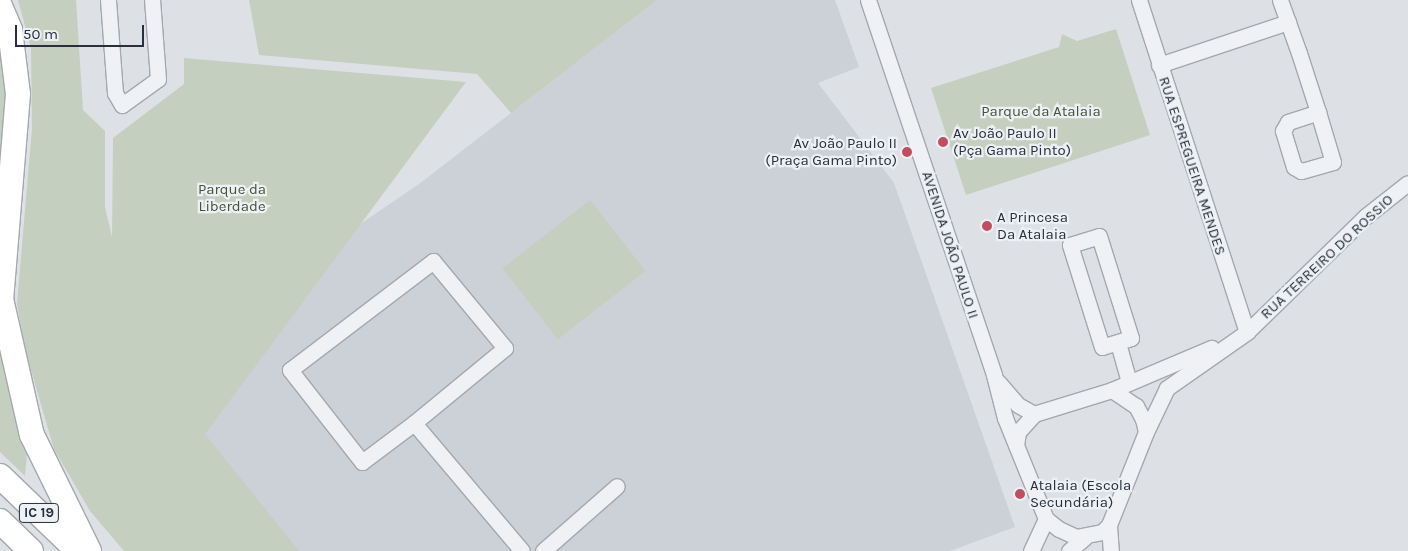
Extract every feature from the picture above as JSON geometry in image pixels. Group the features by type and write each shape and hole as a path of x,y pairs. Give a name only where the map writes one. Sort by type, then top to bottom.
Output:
{"highway":[{"path":"0,6 10,30 18,94 1,299 32,435 89,551"},
{"name":"IC 19","path":"0,476 78,551"},
{"name":"IC 19","path":"0,521 31,551"}],"street":[{"path":"108,0 114,93 122,105 158,79 152,0"},
{"name":"AVENIDA JOÃO PAULO II","path":"868,0 994,375 1005,418 1016,445"},
{"name":"RUA ESPREGUEIRA MENDES","path":"1139,0 1247,332"},
{"path":"1280,0 1318,112 1333,162 1301,171 1294,167 1283,131 1288,122 1318,112"},
{"path":"1159,65 1288,22"},
{"name":"RUA TERREIRO DO ROSSIO","path":"1146,432 1168,388 1247,332 1366,216 1408,183"},
{"path":"1099,236 1131,338 1118,342 1102,347 1070,245 1099,236"},
{"path":"433,261 505,348 414,423 362,462 290,370 433,261"},
{"name":"RUA TERREIRO DO ROSSIO","path":"1112,390 1247,332"},
{"path":"1118,342 1129,382"},
{"name":"AVENIDA JOÃO PAULO II","path":"994,375 1018,405 1034,414"},
{"path":"1112,390 1136,406 1143,419 1146,432 1109,525 1102,532 1085,537 1076,537 1058,529 1046,519 1016,445 1018,432 1034,414 1112,390"},
{"path":"414,423 522,551"},
{"path":"543,551 617,486"},
{"path":"1031,551 1046,519"},
{"path":"1109,525 1110,551"},
{"path":"1069,551 1085,537"}],"shaded area":[{"path":"657,0 835,0 859,67 818,83 894,183 1015,527 950,551 160,551 83,413 419,184"}],"green space":[{"name":"Parque da Liberdade","path":"18,0 76,0 83,110 105,131 105,207 112,237 113,138 184,84 184,58 466,82 205,434 299,551 124,551 90,511 54,449 25,350 17,304 32,128 31,48"},
{"path":"249,0 657,0 511,113 477,74 259,55"},
{"name":"Parque da Atalaia","path":"1116,29 1150,135 966,195 931,88 1059,47 1062,34 1077,41"},
{"path":"0,40 4,51 5,107 0,161"},
{"path":"590,200 645,271 558,339 503,268"},
{"path":"0,346 6,378 27,454 25,476 0,452"}],"place":[{"name":"Av João Paulo II (Pça Gama Pinto)","path":"943,142"},
{"name":"Av João Paulo II (Praça Gama Pinto)","path":"907,152"},
{"name":"A Princesa Da Atalaia","path":"987,226"},
{"name":"Atalaia (Escola Secundária)","path":"1020,494"}]}
